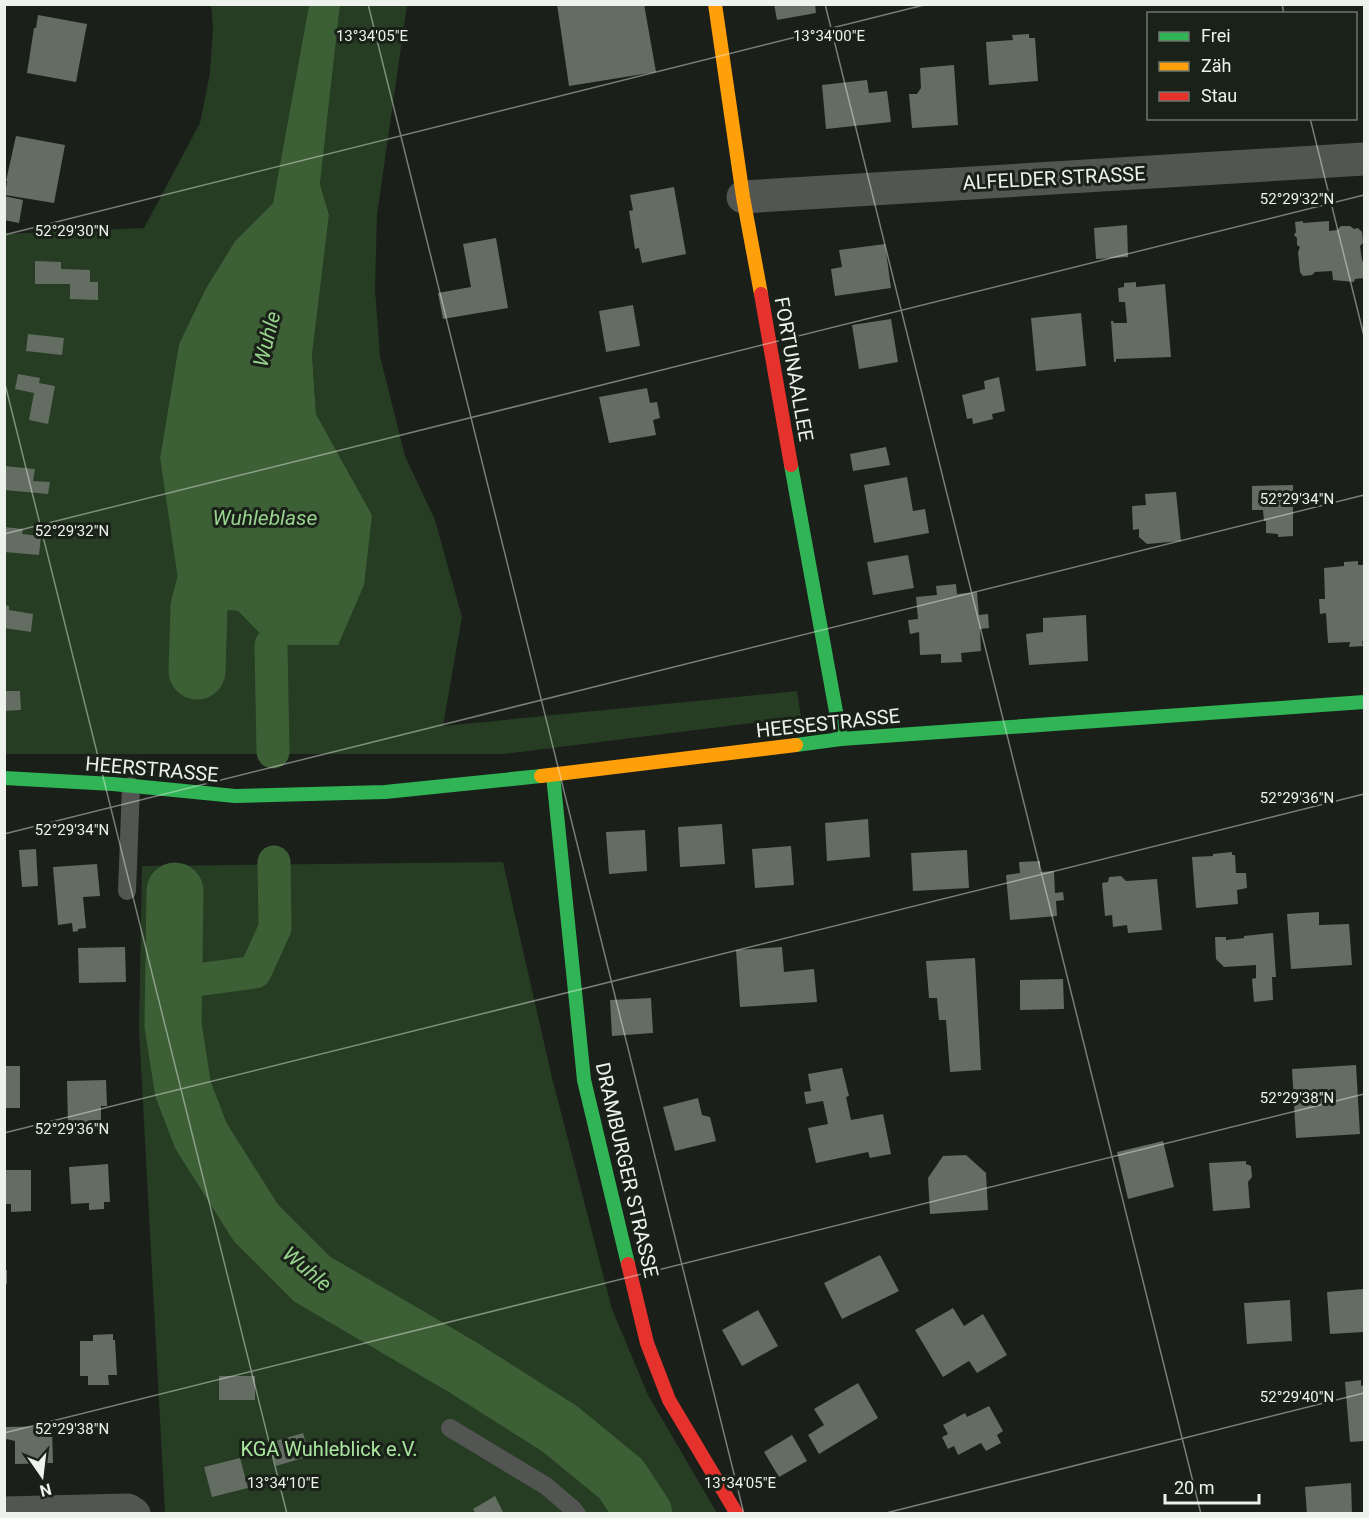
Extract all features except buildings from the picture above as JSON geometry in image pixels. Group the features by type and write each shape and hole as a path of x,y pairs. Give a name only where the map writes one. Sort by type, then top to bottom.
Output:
{"street":[{"name":"FORTUNAALLEE","path":"715,4 743,196 840,739"},
{"name":"ALFELDER STRASSE","path":"743,196 1365,159"},
{"name":"HEESESTRASSE","path":"297,795 385,792 553,775 840,739 1365,702"},
{"name":"DRAMBURGER STRASSE","path":"553,775 584,1080 647,1343 669,1400 737,1514"},
{"name":"HEERSTRASSE","path":"4,778 87,782 235,796 297,795"},
{"path":"4,1513 128,1510 134,1514"}],"lane":[{"path":"127,891 131,786"},
{"path":"450,1428 546,1486 577,1514"}],"green space":[{"path":"211,5 309,5 273,203 235,241 205,290 179,344 160,458 183,606 238,611 271,645 372,515 316,414 312,355 329,215 320,184 340,5 407,5 377,215 375,289 380,356 405,456 435,520 462,617 443,726 797,691 801,717 503,754 5,754 4,234 144,228 200,123 210,73 213,27"},
{"name":"KGA Wuhleblick e.V.","path":"503,862 552,1078 612,1309 648,1395 717,1513 165,1513 139,1029 142,866"}],"water":[{"name":"Wuhleblase","path":"309,5 340,5 320,184 329,215 312,355 316,414 372,515 364,585 338,645 271,645 238,611 182,606 160,458 179,344 205,290 235,241 273,203"}],"waterway":[{"name":"Wuhle","path":"197,671 199,607 219,531"},
{"path":"271,645 273,752"},
{"path":"174,983 255,972 275,928 274,862"},
{"name":"Wuhle","path":"175,891 173,1025 183,1089 201,1136 256,1223 312,1279 464,1368 560,1429 621,1479 644,1514"}],"traffic: fast":[{"path":"791,465 841,739"},
{"path":"796,745 841,739 1364,702"},
{"path":"553,775 584,1080 628,1264"},
{"path":"4,778 113,784 235,796 385,792 541,776"}],"traffic: slow":[{"path":"715,4 743,197 761,294"},
{"path":"541,776 796,745"}],"traffic: jam":[{"path":"761,294 791,465"},
{"path":"628,1264 647,1343 669,1400 737,1514"}]}
